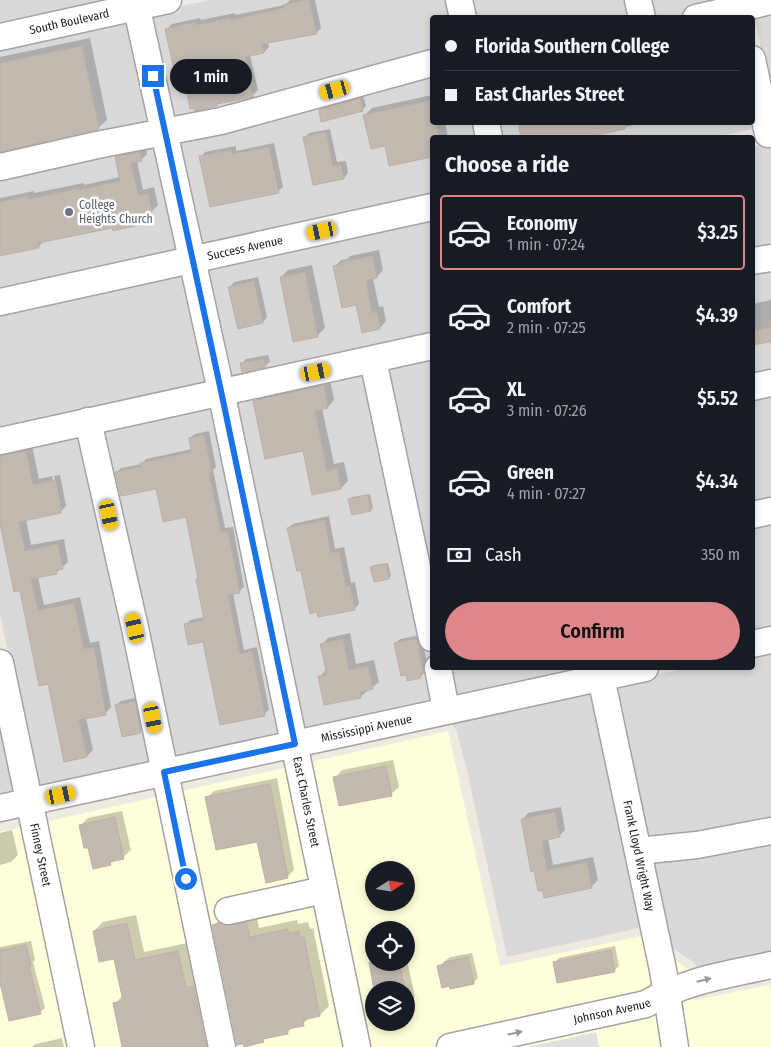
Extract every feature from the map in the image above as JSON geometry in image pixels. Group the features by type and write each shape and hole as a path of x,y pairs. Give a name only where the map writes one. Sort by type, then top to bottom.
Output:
{"street":[{"name":"South Boulevard","path":"0,37 136,3 168,0"},
{"path":"459,0 462,15"},
{"path":"638,0 641,15"},
{"path":"688,0 690,15"},
{"path":"710,15 771,1"},
{"name":"East Charles Street","path":"136,3 166,132 221,391 357,1047"},
{"path":"0,166 221,121 430,65"},
{"path":"755,78 764,135"},
{"name":"Success Avenue","path":"0,302 430,207"},
{"path":"755,261 771,258"},
{"path":"0,441 430,346"},
{"path":"373,360 430,629"},
{"path":"755,386 771,383"},
{"path":"88,421 135,628 222,1047"},
{"path":"755,514 771,511"},
{"path":"755,643 771,640"},
{"name":"Finney Street","path":"0,663 81,1047"},
{"path":"438,670 446,710"},
{"name":"Mississippi Avenue","path":"0,808 446,710 600,672 622,670"},
{"name":"Frank Lloyd Wright Way","path":"600,672 667,991 674,1047"},
{"path":"638,851 696,845 771,831"},
{"path":"228,911 324,890"},
{"name":"Johnson Avenue","path":"450,1047 646,1004 667,991 700,980 771,965"}],"shaded area":[{"path":"0,0 125,0 0,27"},
{"path":"210,0 449,0 453,15 430,15 430,125 475,125 478,135 430,135 430,198 201,248 149,13"},
{"path":"470,0 730,0 733,15 473,15"},
{"path":"771,0 771,98 755,15 752,6"},
{"path":"129,18 181,253 0,292 0,46"},
{"path":"496,125 754,125 757,128 725,135 498,135"},
{"path":"771,143 771,374 755,377 755,146"},
{"path":"430,217 430,670 579,670 303,733 204,266"},
{"path":"185,270 283,737 37,791 0,614 0,311"},
{"path":"771,392 771,630 755,634 755,395"},
{"path":"771,649 771,956 699,972 695,963 668,945 612,684 678,670 755,670 755,653"},
{"path":"593,688 644,929 639,928 507,957 467,770 456,729 451,724 446,723 307,755 307,751"},
{"path":"0,713 17,795 0,799"},
{"path":"448,731 500,966 641,936 689,970 695,1000 769,985 771,992 771,1047 0,1047 0,832"},
{"path":"596,1032 599,1047 528,1047"}],"building":[{"path":"309,0 317,34 262,44 264,53 245,57 253,97 217,104 217,106 195,111 194,108 190,109 185,82 177,84 165,29 195,22 196,25 230,18 230,20 284,8 283,5"},
{"path":"82,46 99,129 0,152 0,63"},
{"path":"360,98 363,111 321,122 319,110"},
{"path":"430,100 430,125 437,125 439,135 430,135 430,157 389,166 385,146 371,149 363,115"},
{"path":"519,125 624,125 625,129 598,135 520,135"},
{"path":"326,132 333,166 341,165 344,179 313,185 303,137"},
{"path":"269,147 279,193 210,207 199,156 231,150 232,154"},
{"path":"140,152 142,161 131,163 138,195 148,193 152,212 142,214 144,224 113,231 112,228 38,243 39,248 0,256 0,202 28,196 29,199 120,181 115,157"},
{"path":"373,256 377,278 366,281 372,313 377,312 380,329 362,333 356,305 342,308 333,266 342,264 342,262"},
{"path":"305,272 318,337 293,342 280,277"},
{"path":"254,281 263,323 238,329 228,287"},
{"path":"771,327 771,342 755,345 755,330"},
{"path":"264,359 266,367 242,372 240,363"},
{"path":"324,385 328,408 315,411 327,471 337,468 341,489 312,495 303,451 265,459 253,401"},
{"path":"204,435 212,473 209,473 221,532 228,531 240,593 228,595 240,654 252,651 265,716 220,725 203,642 188,645 184,624 204,620 186,517 163,522 156,489 121,496 115,472 141,467 140,463 191,452 189,438"},
{"path":"26,451 33,485 54,480 61,513 19,522 25,551 58,544 63,569 56,570 57,574 31,579 38,610 74,603 84,649 94,647 106,715 79,720 87,757 64,762 48,684 39,686 20,591 14,592 0,524 0,456"},
{"path":"368,495 371,511 352,515 348,499"},
{"path":"325,520 331,553 339,551 346,587 350,586 355,610 318,617 317,612 310,614 301,571 297,571 287,528"},
{"path":"386,564 389,579 374,582 370,567"},
{"path":"343,639 349,670 368,666 373,689 360,692 361,698 324,705 318,676 327,675 320,644"},
{"path":"417,639 423,672 420,673 421,678 407,681 406,675 401,676 394,643"},
{"path":"135,701 141,733 122,737 115,705"},
{"path":"386,766 392,796 339,806 333,777"},
{"path":"270,784 288,878 266,883 257,842 216,850 205,797"},
{"path":"555,812 560,837 542,841 547,870 587,862 592,888 544,898 543,891 538,891 534,871 531,872 521,819"},
{"path":"115,817 124,859 110,862 111,865 93,869 88,848 84,848 79,825"},
{"path":"246,922 250,937 288,929 289,933 299,931 300,938 304,937 320,1016 303,1020 304,1026 287,1029 288,1034 263,1039 264,1042 244,1047 243,1044 237,1045 212,925 220,923 231,926"},
{"path":"127,923 135,960 178,951 186,988 193,986 206,1047 122,1047 113,1003 123,1001 114,959 99,962 93,931"},
{"path":"26,945 31,966 29,966 41,1014 9,1021 0,983 0,950"},
{"path":"611,950 615,972 557,983 553,962"},
{"path":"468,957 474,984 450,989 449,986 442,988 437,966 445,964 444,962"},
{"path":"371,971 401,971 403,981 372,981"}],"place":[{"name":"College Heights Church","path":"69,212"}],"route":[{"path":"153,76 295,744 164,772 186,879"}]}
